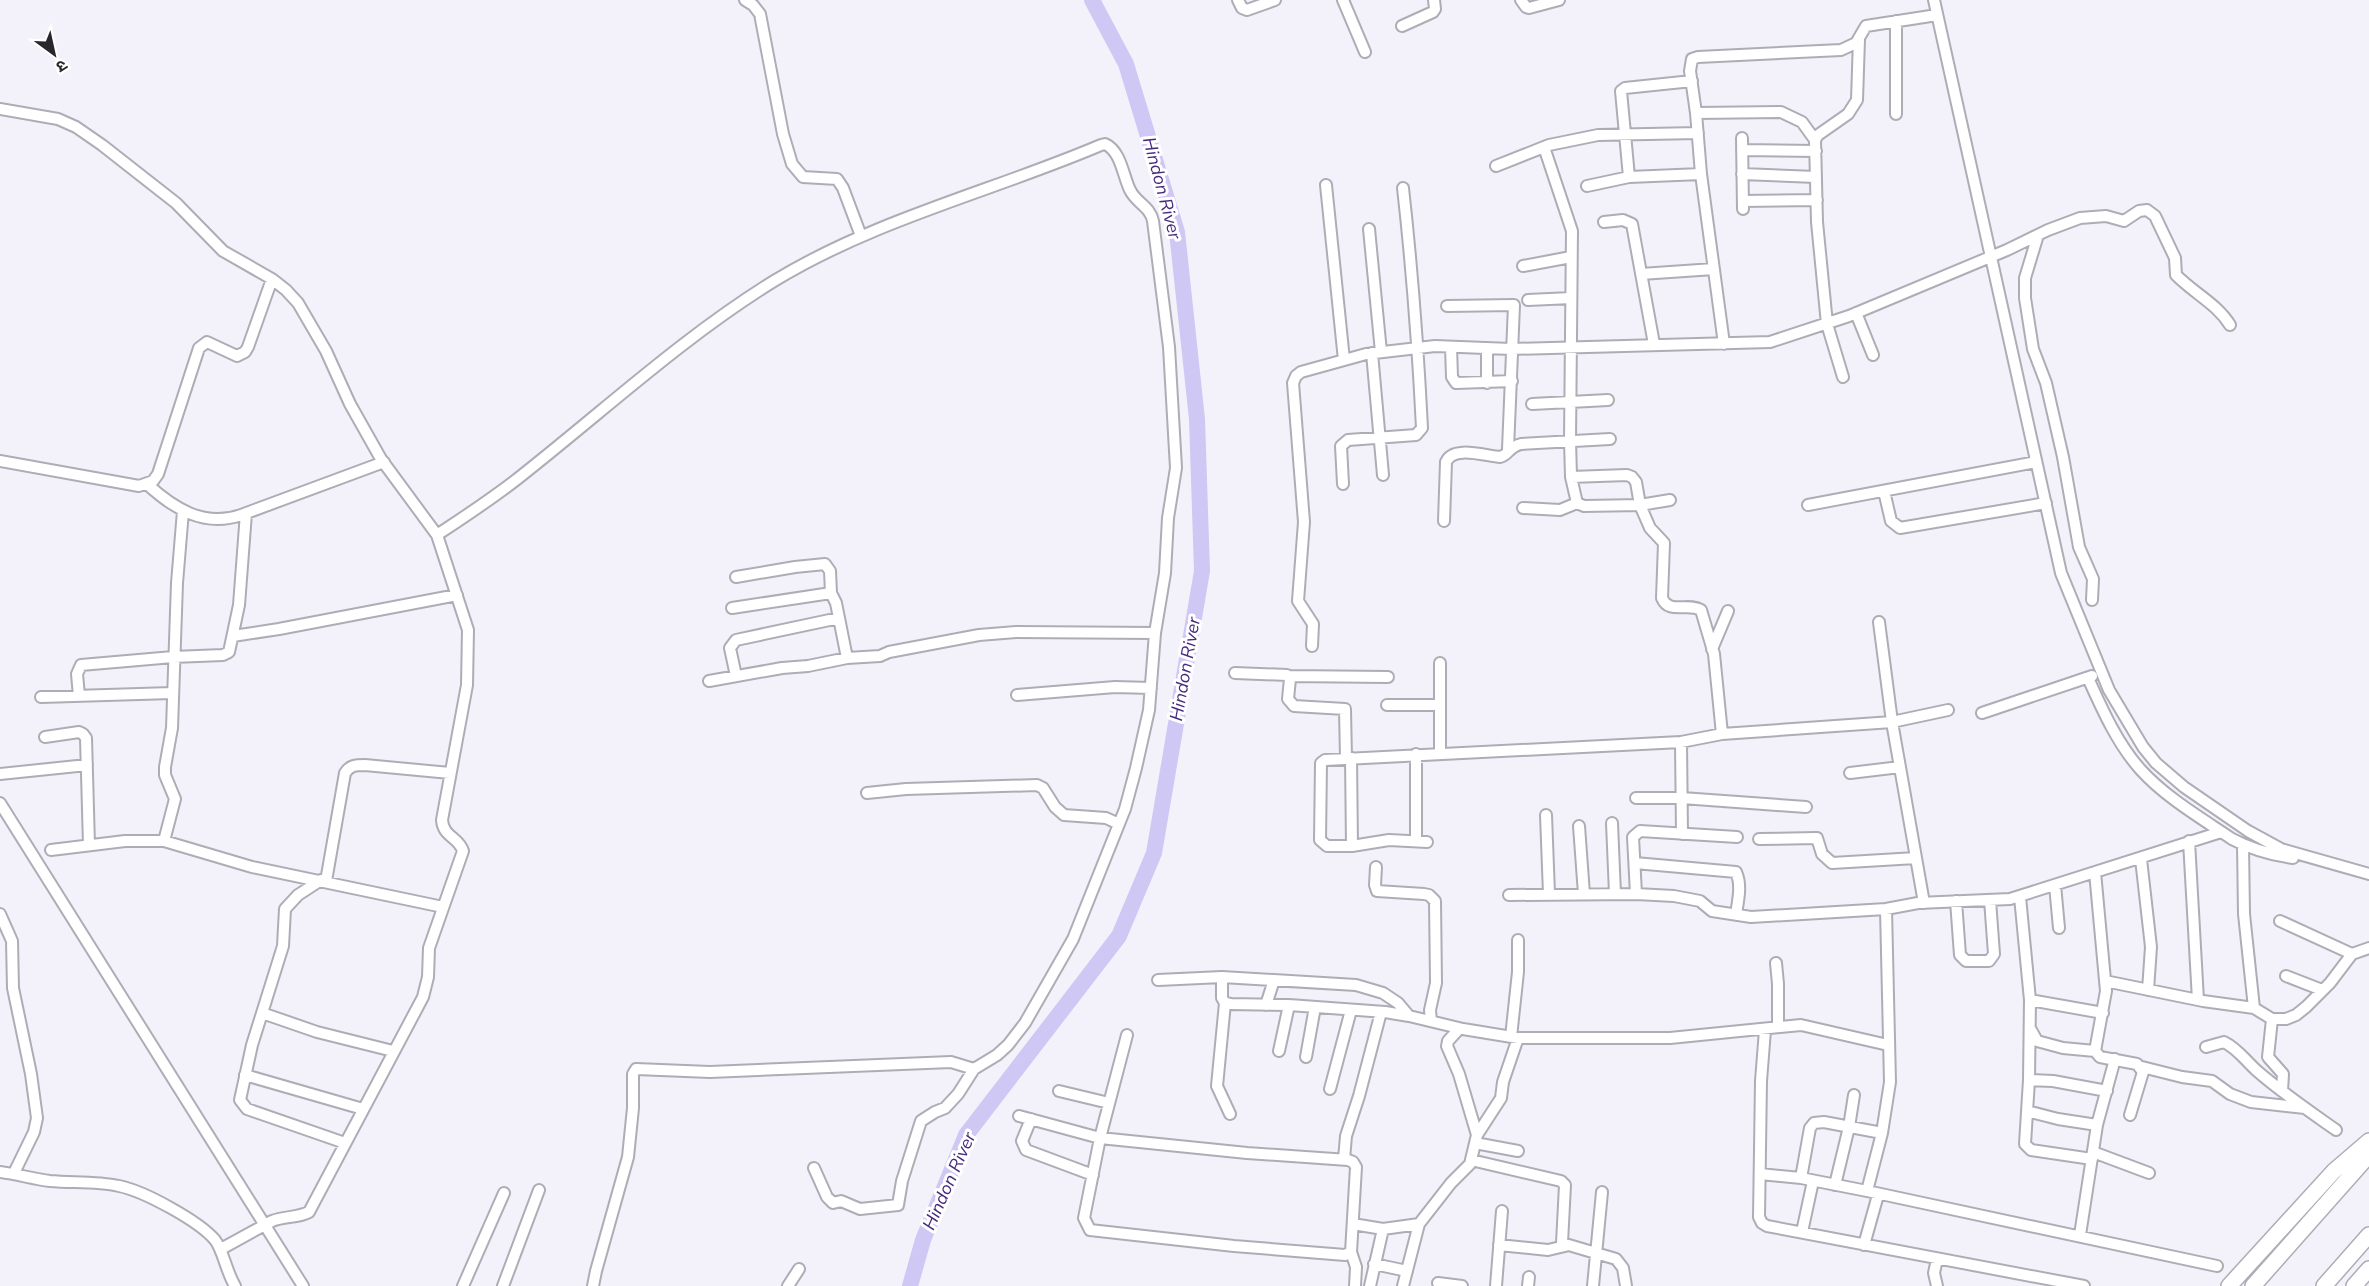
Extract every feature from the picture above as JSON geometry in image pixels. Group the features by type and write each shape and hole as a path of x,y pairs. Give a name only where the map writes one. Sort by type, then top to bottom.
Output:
{"main road":[{"path":"2229,1286 2334,1171 2369,1141"},
{"path":"2253,1286 2369,1155"},
{"path":"2324,1286 2369,1235"},
{"path":"2354,1286 2369,1269"}],"street":[{"path":"745,0 753,5 760,14 774,97 792,164 803,177 837,179 843,188 861,236"},
{"path":"1238,0 1242,8 1247,10 1275,0"},
{"path":"1344,0 1365,52"},
{"path":"1402,26 1433,12 1434,0"},
{"path":"1521,0 1529,8 1559,0"},
{"path":"1934,0 2061,573 2109,690 2144,747 2170,776 2248,831 2281,849 2331,865"},
{"path":"1843,377 1827,324 1817,222 1816,145 1818,135 1848,114 1857,100 1859,39 1866,26 1937,15"},
{"path":"1896,21 1896,114"},
{"path":"1724,344 1701,174 1690,65 1692,59 1841,50 1850,47 1859,39"},
{"path":"1629,177 1620,93 1622,89 1692,81"},
{"path":"0,109 58,119 76,127 176,203 223,251 272,279 298,303 335,368 350,404 384,462 437,535 468,630 467,685 450,773 443,827 449,836 461,844 463,851 429,948 428,977 423,997 309,1212 300,1216 281,1217 221,1249"},
{"path":"1696,114 1781,112 1802,122 1816,145"},
{"path":"1496,166 1544,147 1598,135 1698,133"},
{"path":"1742,138 1743,205 1817,200"},
{"path":"437,535 526,473 722,315 776,280 861,236 1101,145 1106,144 1114,150 1133,196 1149,210 1153,221 1171,373 1176,468 1168,519 1165,573 1155,633 1146,727 1119,824 1073,939 1025,1023 1002,1050 974,1069 945,1108 921,1121 902,1181 898,1205 860,1209 841,1201 833,1203 826,1197 814,1168"},
{"path":"1742,150 1816,145"},
{"path":"1544,147 1572,231 1570,440 1571,477 1577,503"},
{"path":"1587,186 1629,177 1701,174"},
{"path":"1743,174 1816,177"},
{"path":"1326,185 1344,360"},
{"path":"1343,483 1341,446 1343,443 1348,440 1416,435 1422,428 1414,313 1414,279 1403,188"},
{"path":"1312,646 1313,624 1298,601 1304,522 1293,383 1301,372 1377,353 1418,348 1511,349 1770,342 1856,313 2080,218 2106,216 2124,222 2139,211 2147,210 2155,216 2175,258 2176,276 2198,296 2218,308 2230,325"},
{"path":"1604,222 1623,220 1632,224 1654,344"},
{"path":"1369,229 1383,475"},
{"path":"2038,235 2025,278 2026,304 2033,349 2046,383 2063,457 2079,547 2093,579 2092,600"},
{"path":"1522,266 1571,256"},
{"path":"1641,274 1714,269"},
{"path":"0,461 130,485 147,484 158,474 199,348 207,342 237,356 245,352 257,326 272,279"},
{"path":"1528,300 1571,297"},
{"path":"1444,521 1448,457 1460,452 1500,457 1506,455 1508,449 1514,305 1447,306"},
{"path":"1856,313 1873,355"},
{"path":"1451,347 1452,378 1456,383 1512,381"},
{"path":"1487,348 1487,383"},
{"path":"1532,404 1608,400"},
{"path":"1508,449 1521,444 1610,439"},
{"path":"147,484 164,500 183,511 223,519 246,513 384,462"},
{"path":"1808,505 2036,462"},
{"path":"1571,477 1632,477 1636,482 1640,505 1653,533 1664,543 1662,598 1665,604 1671,608 1695,607 1701,610 1712,649 1722,734"},
{"path":"1884,491 1891,521 1900,528 2046,502"},
{"path":"1577,503 1584,506 1640,505 1670,500"},
{"path":"1523,508 1565,510 1577,503"},
{"path":"164,841 175,799 165,775 172,728 173,657 183,511"},
{"path":"79,696 77,674 81,665 223,655 229,652 243,572 246,513"},
{"path":"736,577 825,564 830,571 831,593 834,597 847,658"},
{"path":"732,608 831,593"},
{"path":"233,636 457,595"},
{"path":"1712,649 1728,611"},
{"path":"736,676 730,648 735,640 839,618"},
{"path":"1879,622 1892,722 1924,903"},
{"path":"709,681 817,665 847,658 880,656 945,641 1016,632 1155,633"},
{"path":"1440,663 1440,753"},
{"path":"1982,713 2101,672"},
{"path":"1235,673 1388,677"},
{"path":"1288,676 1288,699 1294,706 1345,709 1352,846"},
{"path":"2088,678 2103,710 2130,756 2141,770 2221,832 2243,845 2275,856 2369,874"},
{"path":"1017,695 1115,687 1151,688"},
{"path":"41,698 172,693"},
{"path":"1387,705 1439,705"},
{"path":"1416,754 1421,841 1379,840 1352,846 1327,846 1320,840 1321,762 1416,754 1681,742 1722,734 1892,722 1948,710"},
{"path":"45,737 83,734 87,746 88,845"},
{"path":"1681,742 1682,834"},
{"path":"0,774 87,765"},
{"path":"324,881 345,773 348,768 354,765 365,765 450,773"},
{"path":"1850,773 1900,767"},
{"path":"867,794 906,789 1037,785 1043,788 1055,807 1064,815 1106,818 1119,824"},
{"path":"1636,798 1682,798 1806,807"},
{"path":"0,803 303,1286"},
{"path":"1546,816 1549,894"},
{"path":"1612,823 1615,894"},
{"path":"1579,826 1584,894"},
{"path":"1636,894 1633,837 1635,833 1641,831 1737,837"},
{"path":"1509,895 1636,894 1686,898 1702,902 1709,910 1751,916 1886,909 1924,903 1990,900 2020,897 2221,832"},
{"path":"1759,839 1816,838 1822,854 1832,863 1916,858"},
{"path":"51,850 125,840 164,841 252,867 444,907"},
{"path":"2188,841 2198,1000"},
{"path":"2243,845 2244,914 2254,1008"},
{"path":"2141,859 2151,947 2148,990"},
{"path":"1635,863 1736,873 1739,878 1736,914"},
{"path":"1376,867 1377,891 1424,894 1429,895 1434,902 1436,983 1430,1010 1431,1022"},
{"path":"2095,872 2105,981 2103,1013 2095,1051"},
{"path":"324,881 298,895 285,909 283,946 244,1075 240,1100 247,1109 345,1143"},
{"path":"2055,885 2059,928"},
{"path":"2020,897 2030,1000 2025,1144 2027,1148 2093,1156 2149,1173"},
{"path":"1956,901 1960,955 1966,961 1989,961 1994,954 1990,900"},
{"path":"1864,1245 1890,1082 1886,909"},
{"path":"0,914 12,941 13,988 31,1074 37,1118 34,1132 14,1173"},
{"path":"2280,921 2352,954"},
{"path":"1403,1286 1419,1224 1471,1160 1476,1139 1501,1098 1515,1037 1518,940"},
{"path":"2105,981 2198,1000 2254,1008 2272,1019 2286,1019 2296,1015 2322,990 2352,954 2369,948"},
{"path":"1776,963 1778,1027"},
{"path":"2286,976 2322,990"},
{"path":"1158,980 1222,977 1356,985 1383,993 1398,1003 1409,1016"},
{"path":"1222,977 1222,998 1225,1003 1217,1086 1230,1114"},
{"path":"1266,1005 1274,980"},
{"path":"2030,1000 2103,1013"},
{"path":"1225,1003 1381,1012 1409,1016 1460,1029 1515,1037 1670,1038 1801,1025 1888,1045"},
{"path":"1279,1051 1289,1005"},
{"path":"1306,1057 1315,1007"},
{"path":"1330,1089 1351,1010"},
{"path":"1344,1159 1346,1136 1381,1012"},
{"path":"262,1013 317,1032 393,1052"},
{"path":"2272,1019 2268,1057 2283,1074 2282,1090"},
{"path":"1460,1029 1446,1046 1459,1074 1476,1139"},
{"path":"1765,1029 1761,1089 1760,1217 1762,1223 1767,1226 1864,1245 2084,1286"},
{"path":"2030,1029 2037,1041 2063,1048 2095,1051 2100,1057 2137,1064 2182,1077 2212,1081 2230,1094 2251,1102 2306,1108"},
{"path":"1127,1035 1100,1138 1083,1218 1090,1230 1233,1246 1345,1254 1351,1252"},
{"path":"2206,1047 2224,1042 2233,1047 2255,1069 2336,1130"},
{"path":"2080,1235 2097,1125 2115,1059"},
{"path":"594,1286 596,1271 628,1157 633,1108 633,1074 636,1069 710,1072 951,1062 974,1069"},
{"path":"2130,1115 2143,1072 2142,1067"},
{"path":"244,1075 363,1109"},
{"path":"2029,1080 2053,1081 2107,1091"},
{"path":"1059,1091 1109,1104"},
{"path":"1835,1185 1854,1095"},
{"path":"2027,1111 2097,1125"},
{"path":"1019,1116 1100,1138 1247,1153 1344,1159 1353,1162 1356,1167 1351,1252 1356,1267 1355,1286"},
{"path":"1031,1119 1022,1141 1026,1150 1093,1174"},
{"path":"1800,1178 1810,1128 1814,1123 1824,1122 1882,1133"},
{"path":"1476,1139 1518,1151"},
{"path":"1471,1160 1561,1181 1566,1190 1561,1238 1564,1246"},
{"path":"0,1172 50,1181 120,1186 139,1193 199,1226 214,1239 221,1249 224,1264 235,1286"},
{"path":"1760,1174 1800,1178 1835,1185 2080,1235 2217,1266"},
{"path":"1802,1232 1813,1181"},
{"path":"503,1286 539,1190"},
{"path":"463,1286 504,1192"},
{"path":"1593,1286 1602,1192"},
{"path":"1496,1286 1502,1211"},
{"path":"1353,1224 1383,1228 1419,1224"},
{"path":"1370,1286 1383,1228"},
{"path":"1499,1245 1548,1250 1564,1246 1616,1259 1620,1262 1626,1286"},
{"path":"1937,1259 1934,1273 1937,1286"},
{"path":"1374,1264 1407,1271"},
{"path":"788,1286 799,1269"},
{"path":"1438,1283 1462,1286"}],"waterway":[{"name":"Hindon River","path":"910,1286 923,1240 966,1135 1119,936 1154,853 1202,571 1197,419 1177,232 1126,64 1092,0"}]}
